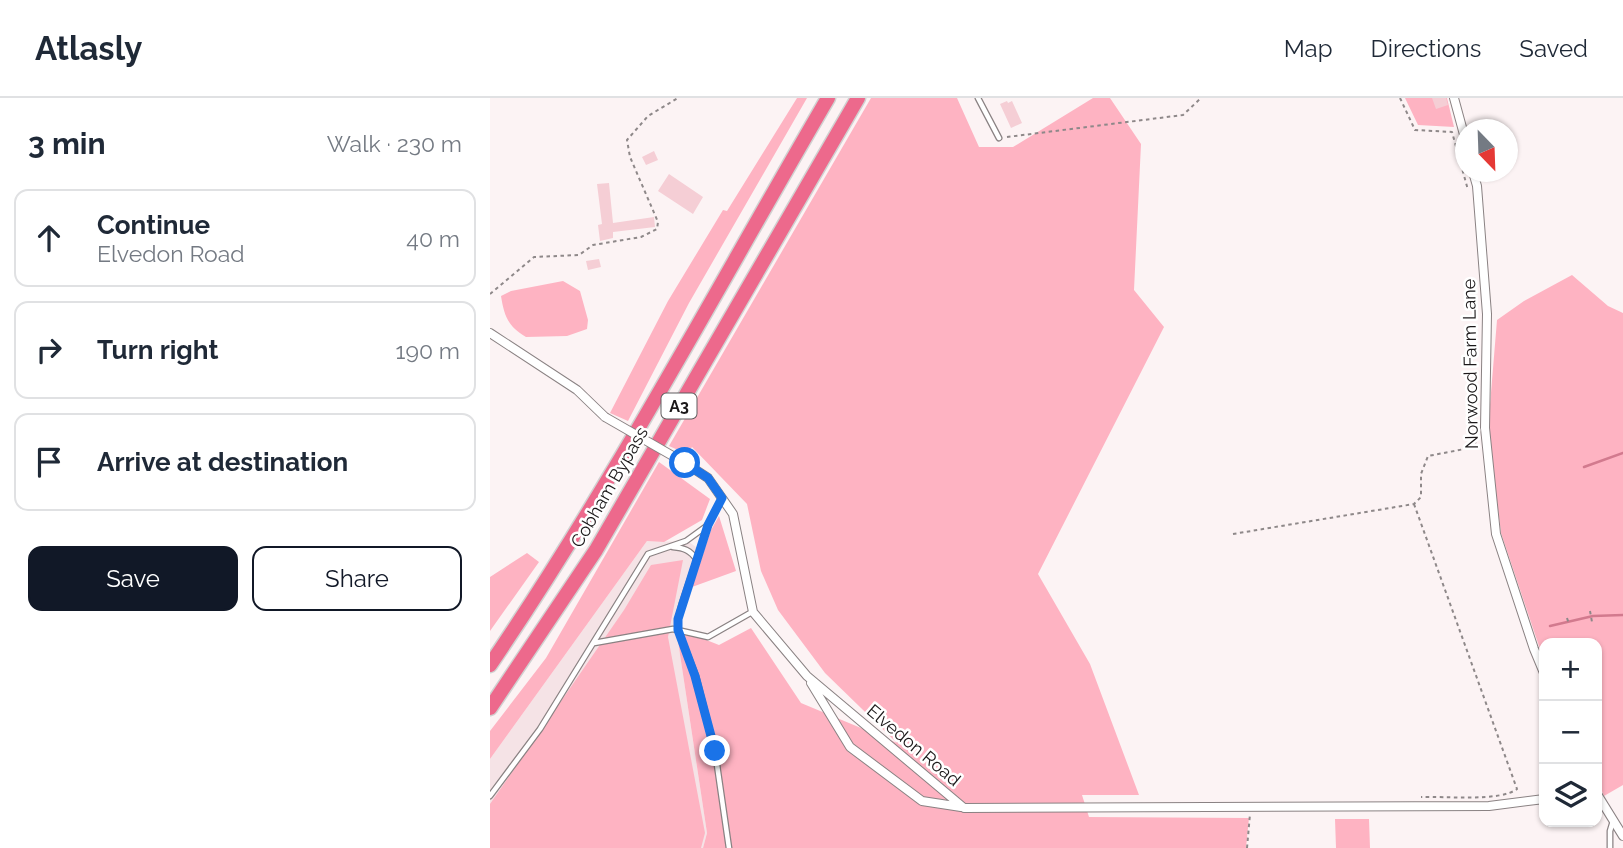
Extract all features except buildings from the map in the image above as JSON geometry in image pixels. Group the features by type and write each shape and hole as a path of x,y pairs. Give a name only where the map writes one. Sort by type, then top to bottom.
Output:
{"highway":[{"name":"Cobham Bypass","path":"490,665 534,601 608,479 828,98"},
{"name":"Cobham Bypass","path":"490,708 596,550 858,98"}],"street":[{"path":"1454,98 1459,119"},
{"name":"Norwood Farm Lane","path":"1476,182 1487,314 1485,428 1496,534 1539,661"},
{"name":"Elvedon Road","path":"490,333 578,390 605,417 708,478 733,514 753,612 807,676 964,808 1489,806 1539,800"},
{"path":"807,676 850,747 922,801 964,808"},
{"path":"1602,802 1623,836"}],"lane":[{"path":"978,98 999,138"},
{"path":"722,498 708,525 682,603 678,630 695,676 715,751 729,848"},
{"path":"490,796 540,729 648,554 686,541 708,525"},
{"path":"668,547 684,548 697,560"},
{"path":"593,643 678,630 708,637 753,612"},
{"path":"1610,848 1613,820"}],"path":[{"path":"490,294 534,257 579,255 593,245 641,237 657,229 658,222 630,157 627,140 648,116 678,98"},
{"path":"999,138 1183,115 1201,98"},
{"path":"1399,98 1415,130 1452,132 1469,194"},
{"path":"1233,534 1414,504 1421,496 1421,474 1427,456 1475,447 1476,421"},
{"path":"1414,504 1517,789 1511,794 1492,796 1423,797"},
{"path":"1590,611 1592,622"},
{"path":"1567,618 1569,624"},
{"path":"1247,848 1250,807"}],"shaded area":[{"path":"797,98 807,98 689,303 628,421 610,413 668,301 723,210 727,211"},
{"path":"871,98 957,98 979,147 1013,147 1093,98 1110,98 1141,144 1134,290 1164,327 1038,574 1090,664 1139,795 1082,795 1089,817 1249,818 1246,848 703,848 707,833 676,628 719,645 751,628 801,703 897,743 825,673 778,610 761,571 747,504 692,447 687,454 669,446"},
{"path":"1405,98 1447,98 1454,127 1418,125"},
{"path":"1572,275 1608,306 1623,313 1623,785 1604,796 1602,638 1539,638 1539,646 1501,533 1488,429 1497,320 1524,301"},
{"path":"563,281 580,291 588,320 587,329 567,336 526,337 511,325 505,315 501,296 511,291"},
{"path":"659,462 710,499 702,520 664,542 647,541 490,759 490,731 546,658"},
{"path":"719,516 736,571 692,587 711,530"},
{"path":"647,541 689,542 703,552 676,628 707,833 703,848 490,848 490,759"},
{"path":"527,553 539,562 490,631 490,577"},
{"path":"683,560 668,637 705,833 701,848 490,848 490,804 624,610 651,565"},
{"path":"1335,819 1369,819 1370,848 1336,848"}],"waterway":[{"path":"1584,467 1623,453"},
{"path":"1550,626 1593,616 1623,615"}],"route":[{"path":"685,463 708,478 722,498 708,525 678,619 678,630 695,676 715,751"}]}
